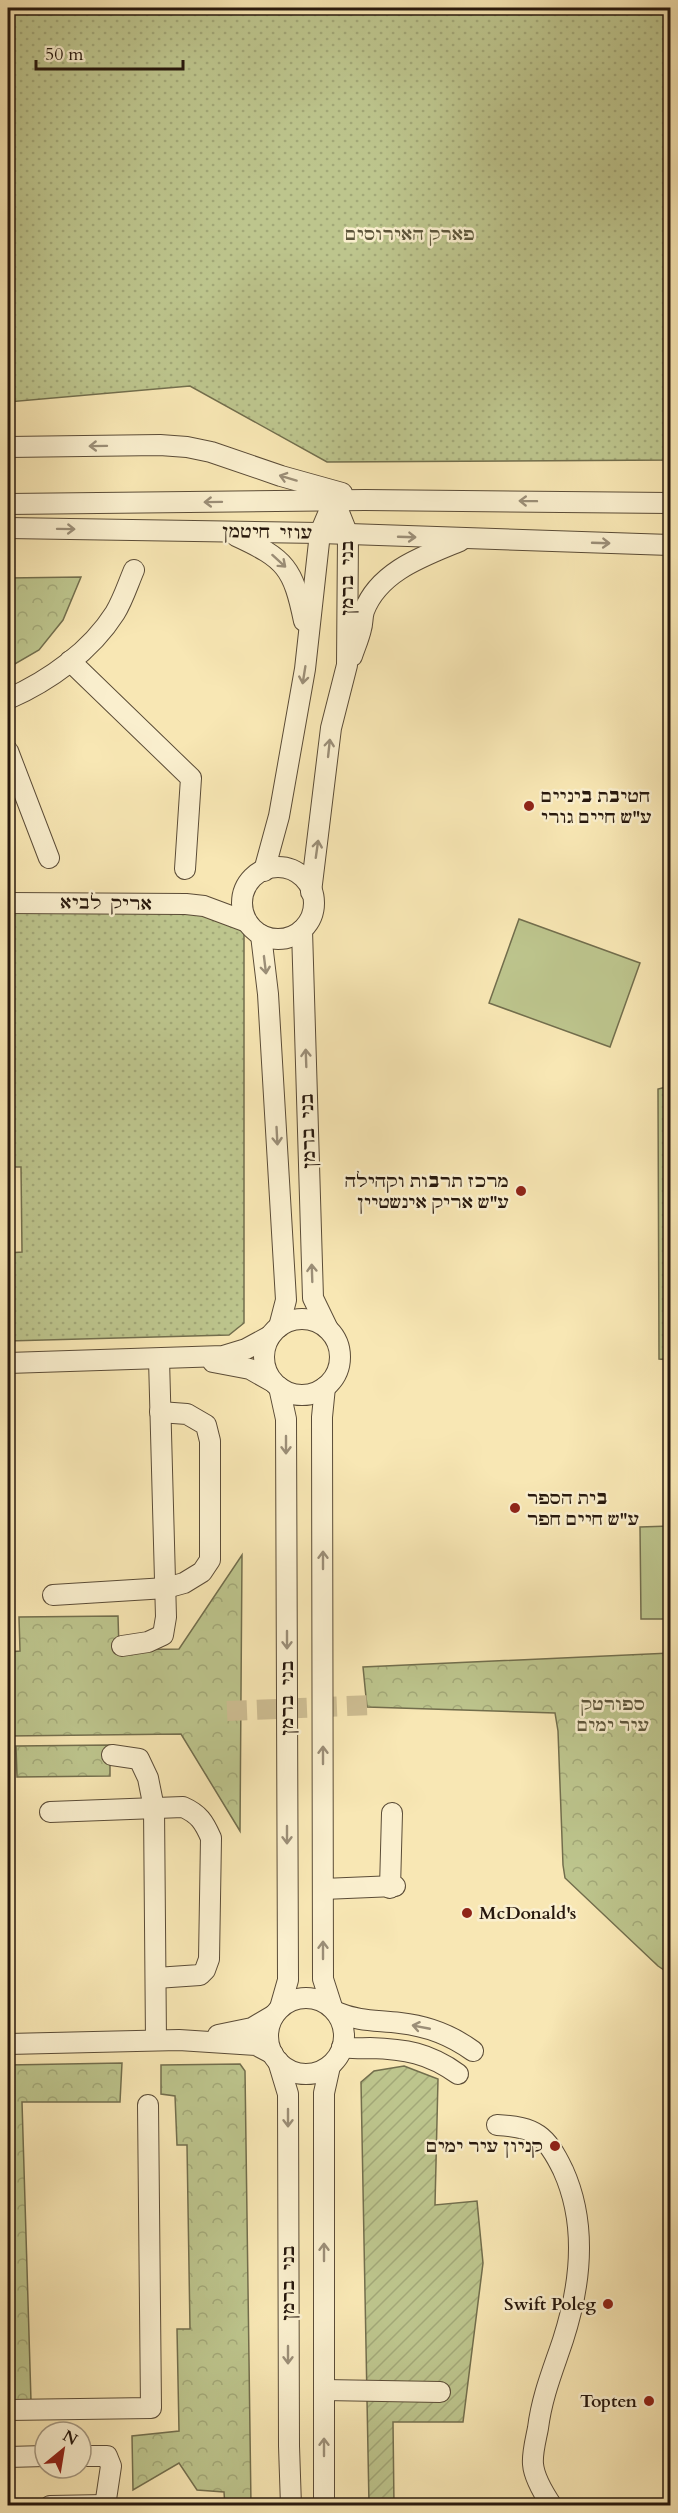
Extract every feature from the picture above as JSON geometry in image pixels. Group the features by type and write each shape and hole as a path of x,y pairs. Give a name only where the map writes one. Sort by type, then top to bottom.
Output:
{"street":[{"path":"8,447 187,447 211,452 281,476 365,500"},
{"name":"עוזי חיטמן","path":"8,504 334,500 670,503"},
{"name":"בני ברמן","path":"264,871 279,816 308,640 320,533 334,500"},
{"name":"בני ברמן","path":"311,892 331,728 347,664 348,535 334,500"},
{"name":"עוזי חיטמן","path":"8,528 320,533 670,545"},
{"path":"228,532 276,557 289,571 297,588 308,640"},
{"path":"336,704 361,629 364,613 380,585 390,576 424,556 467,538"},
{"path":"8,699 57,671 89,645 116,612 134,570"},
{"path":"70,660 191,778 185,869"},
{"path":"8,751 49,858"},
{"path":"279,867 290,870 300,875 308,884 311,892 314,906 311,918 302,930 283,939 271,939 254,929 242,905 244,890 249,882 264,871 279,867"},
{"name":"אריק לביא","path":"8,903 204,906 244,890"},
{"name":"אריק לביא","path":"204,906 254,929"},
{"name":"בני ברמן","path":"254,929 268,994 286,1300 275,1331"},
{"name":"בני ברמן","path":"302,930 313,1298 332,1334"},
{"path":"8,1363 193,1359 235,1353 291,1321 304,1319 316,1322 332,1334 340,1352 340,1365 330,1383 314,1394 300,1395 250,1369 193,1359"},
{"path":"275,1331 264,1358 267,1371 276,1384"},
{"path":"122,1646 148,1642 163,1635 166,1617 159,1359"},
{"name":"בני ברמן","path":"330,1383 322,1417 323,1979 334,2010"},
{"name":"בני ברמן","path":"276,1384 286,1419 288,1968 288,1980 277,2012"},
{"path":"53,1595 166,1588 184,1583 202,1572 210,1560 210,1441 206,1425 187,1414 160,1412"},
{"path":"112,1755 139,1759 148,1778 154,1808 156,2040"},
{"path":"50,1812 183,1807 197,1813 211,1838 209,1959 205,1970 200,1975 156,1978"},
{"path":"323,1890 392,1887 393,1813"},
{"path":"179,2040 215,2036 252,2028 300,1998 322,2001 334,2010 365,2022 399,2023 429,2028 455,2038 473,2051"},
{"path":"8,2044 179,2040 256,2045 287,2068 309,2074 330,2066 342,2047 345,2034 334,2010"},
{"path":"276,2058 268,2034 277,2012"},
{"path":"342,2047 397,2049 422,2054 439,2060 458,2074"},
{"name":"בני ברמן","path":"276,2058 288,2094 291,2505"},
{"name":"בני ברמן","path":"324,2505 324,2093 330,2066"},
{"path":"8,2410 151,2408 148,2104"},
{"path":"497,2125 520,2126 544,2139 557,2157 578,2212 578,2280 563,2339 541,2405 533,2464 540,2486 552,2505"},
{"path":"324,2390 440,2392"},
{"path":"8,2457 33,2456"},
{"path":"50,2505 105,2505 111,2466 107,2456 93,2456"}],"green space":[{"name":"פארק האירוסים","path":"8,8 670,8 670,460 327,462 190,386 8,402"},
{"path":"81,577 63,620 39,650 8,668 8,578"},
{"path":"8,899 244,917 244,1323 229,1335 8,1341 8,1253 22,1252 21,1167 8,1167"},
{"path":"519,919 640,963 610,1047 489,1003"},
{"path":"670,1086 670,1360 659,1359 658,1089"},
{"path":"670,1526 670,1619 641,1619 640,1527"},
{"path":"242,1555 240,1831 181,1734 8,1736 8,1652 20,1651 19,1617 118,1616 119,1650 179,1649"},
{"name":"ספורטק עיר ימים","path":"670,1653 670,1974 658,1966 565,1878 558,1731 555,1713 367,1707 363,1667"},
{"path":"110,1745 110,1776 17,1777 16,1746"},
{"path":"122,2063 120,2102 22,2102 31,2401 8,2401 8,2065"},
{"path":"240,2064 245,2071 251,2505 225,2506 224,2492 197,2490 179,2463 133,2490 132,2436 179,2431 177,2329 190,2329 187,2145 177,2145 175,2096 161,2094 161,2065"},
{"path":"404,2066 438,2079 435,2205 477,2201 483,2263 463,2422 393,2422 394,2505 369,2505 361,2082 374,2071"}],"tunnel":[{"path":"227,1711 373,1705"}],"place":[{"name":"חטיבת ביניים ע\"ש חיים גורי","path":"529,806"},
{"name":"מרכז תרבות וקהילה ע\"ש אריק אינשטיין","path":"521,1191"},
{"name":"בית הספר ע\"ש חיים חפר","path":"515,1508"},
{"name":"McDonald's","path":"467,1913"},
{"name":"קניון עיר ימים","path":"555,2146"},
{"name":"Swift Poleg","path":"608,2304"},
{"name":"Topten","path":"649,2401"}]}
